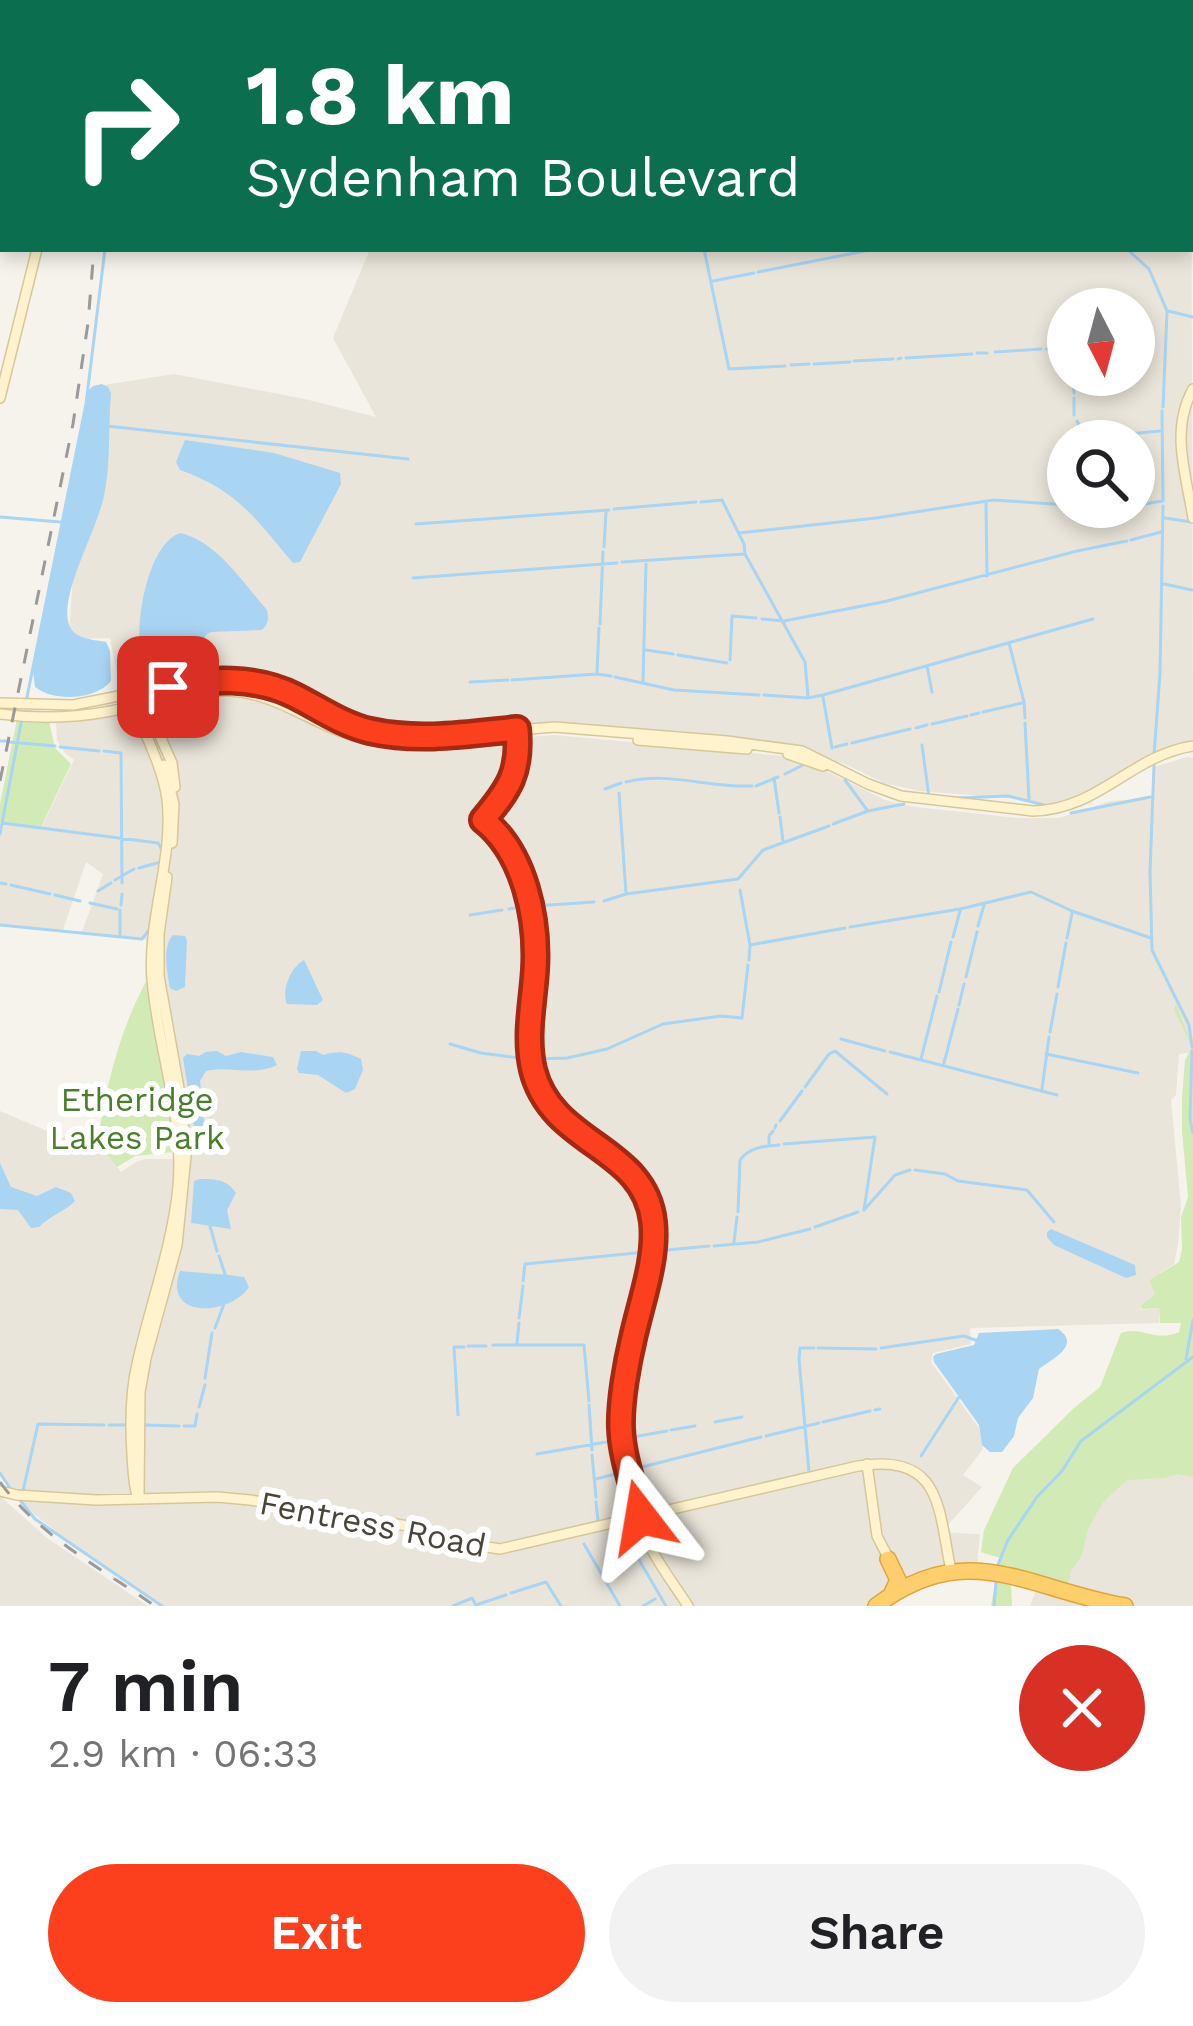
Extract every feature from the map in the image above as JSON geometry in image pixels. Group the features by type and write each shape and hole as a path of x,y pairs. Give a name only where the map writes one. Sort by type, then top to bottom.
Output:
{"highway":[{"path":"881,1602 898,1580 888,1558"},
{"path":"881,1602 906,1577 951,1571 1009,1576 1125,1606"}],"street":[{"path":"0,398 36,252"},
{"path":"1193,388 1180,432 1193,518"},
{"path":"0,715 73,717 185,683 233,681 284,691 364,730 403,736 559,733 780,753 817,764 899,802 1031,817 1086,806 1163,759 1193,749"},
{"path":"0,703 73,705 154,701 200,692 249,694 287,704 340,732 386,743 418,744 518,732"},
{"path":"134,700 167,801 152,929 152,971 180,1156 170,1244 132,1394 138,1499"},
{"path":"138,1499 142,1376 177,1245 186,1156 158,964 174,827 175,773 148,709 154,701"},
{"path":"144,728 169,777 174,804"},
{"path":"518,732 514,776 483,820 511,851 527,896 535,952 530,1050 540,1088 564,1122 632,1172 650,1204 652,1245 621,1425 648,1542 688,1606"},
{"name":"Fentress Road","path":"0,1491 50,1497 250,1500 399,1525 491,1549 867,1464 892,1463 917,1474 929,1486 937,1502 951,1571"},
{"path":"867,1464 877,1536 902,1580"}],"shaded area":[{"path":"369,252 1192,252 1193,742 1159,750 1095,788 1045,805 884,783 791,746 552,725 422,735 351,720 281,686 238,677 190,679 121,694 110,638 83,639 69,633 73,576 100,510 104,385 174,374 376,417 333,338"},
{"path":"213,695 266,701 343,737 408,750 554,735 785,756 885,800 1019,818 1059,818 1110,801 1152,798 1154,767 1193,758 1193,1052 1179,1054 1176,1095 1171,1100 1181,1206 1178,1244 1174,1264 1149,1280 1155,1294 1140,1306 1141,1310 1159,1308 1159,1323 973,1328 971,1344 933,1353 931,1362 979,1428 983,1449 963,1475 982,1487 948,1525 951,1533 980,1534 977,1564 945,1563 917,1574 868,1606 160,1606 35,1515 13,1491 0,1472 0,1111 109,1157 121,1172 147,1159 187,1159 165,1006 161,941 82,932 103,874 86,862 63,930 0,924 0,823 41,828 74,760 57,740 56,722"},
{"path":"1193,1458 1193,1606 1030,1606 1082,1486"},
{"path":"0,1496 47,1538 148,1606 0,1606"}],"green space":[{"path":"17,719 49,721 55,748 71,764 41,827 0,822"},
{"name":"Etheridge Lakes Park","path":"148,978 172,1106 174,1152 135,1156 117,1167 96,1152 108,1084"},
{"path":"1176,1004 1193,1048 1193,1477 1177,1474 1127,1480 1103,1502 1070,1580 1055,1597 1011,1585 1012,1606 991,1606 1000,1558 981,1552 984,1530 1013,1468 1100,1387 1121,1333 1163,1336 1179,1332 1181,1323 1160,1323 1159,1308 1140,1306 1155,1294 1149,1280 1179,1262 1182,1249 1181,1217 1188,1197 1182,1098 1185,1060 1192,1047 1174,1010"}],"water":[{"path":"102,384 111,393 106,483 70,593 68,621 83,638 106,642 111,681 95,692 63,697 35,687 33,671 89,390"},
{"path":"185,440 274,453 340,473 341,484 300,562 293,563 231,497 180,470 176,462"},
{"path":"180,533 206,545 228,564 267,610 267,622 261,630 211,632 198,650 165,661 157,675 148,677 140,644 143,599 157,556"},
{"path":"173,935 185,936 187,941 185,987 176,991 170,988 166,960"},
{"path":"304,960 323,1000 317,1005 287,1004 288,979"},
{"path":"217,1051 226,1056 241,1052 273,1057 277,1065 206,1071 200,1081 205,1129 198,1134 183,1058"},
{"path":"301,1051 343,1052 361,1059 363,1070 355,1089 346,1093 318,1075 299,1073"},
{"path":"0,1163 11,1187 37,1196 56,1187 71,1193 75,1201 31,1228 18,1210 0,1209"},
{"path":"194,1181 225,1182 236,1193 227,1210 231,1229 191,1223"},
{"path":"1051,1229 1135,1265 1136,1275 1126,1278 1054,1245 1047,1237"},
{"path":"180,1271 244,1277 249,1287 229,1303 190,1306 177,1287"},
{"path":"1058,1329 1065,1335 1066,1346 1039,1369 1033,1398 1018,1418 1014,1436 1002,1452 990,1452 982,1445 979,1425 933,1357 974,1345 979,1333"}],"waterway":[{"path":"26,702 86,404 105,252"},
{"path":"705,252 729,369 785,366"},
{"path":"758,272 860,252"},
{"path":"1130,252 1149,269 1167,311 1163,407"},
{"path":"713,281 754,273"},
{"path":"1168,311 1193,317"},
{"path":"995,352 1041,349"},
{"path":"977,353 987,353"},
{"path":"906,358 972,354"},
{"path":"854,361 893,359"},
{"path":"814,364 850,362"},
{"path":"791,365 809,364"},
{"path":"1074,398 1074,415"},
{"path":"1162,411 1163,501"},
{"path":"107,426 408,459"},
{"path":"1155,431 1160,431"},
{"path":"701,502 722,500 745,554 805,662 808,696"},
{"path":"739,533 994,500 1047,504"},
{"path":"1155,502 1162,501"},
{"path":"614,509 696,502"},
{"path":"986,503 987,576"},
{"path":"1154,755 1163,506"},
{"path":"416,524 609,510"},
{"path":"604,547 606,512"},
{"path":"0,517 60,522"},
{"path":"1165,518 1191,522"},
{"path":"1131,540 1161,532"},
{"path":"762,619 784,621 883,602 1127,541"},
{"path":"600,624 603,552"},
{"path":"622,562 744,554"},
{"path":"413,578 617,563"},
{"path":"643,681 646,564"},
{"path":"1164,584 1192,590"},
{"path":"730,660 732,616 756,618"},
{"path":"764,695 823,695 1093,619"},
{"path":"597,672 599,628"},
{"path":"1009,643 1025,718"},
{"path":"646,650 673,654"},
{"path":"678,655 727,663"},
{"path":"927,666 932,692"},
{"path":"512,680 611,676"},
{"path":"615,677 674,690 759,695"},
{"path":"470,682 508,680"},
{"path":"823,697 832,748"},
{"path":"983,712 1022,703"},
{"path":"971,715 979,713"},
{"path":"932,724 967,716"},
{"path":"0,834 22,718"},
{"path":"1025,723 1029,799"},
{"path":"916,728 927,725"},
{"path":"852,743 910,729"},
{"path":"0,741 6,741"},
{"path":"10,742 55,746"},
{"path":"835,747 847,744"},
{"path":"922,745 929,797"},
{"path":"60,747 99,751"},
{"path":"104,751 121,753 122,883"},
{"path":"785,774 807,763"},
{"path":"1154,765 1152,950 1189,1025 1192,1047"},
{"path":"756,786 778,777"},
{"path":"626,782 657,778 752,786"},
{"path":"774,778 779,813"},
{"path":"845,780 867,810"},
{"path":"605,789 621,783"},
{"path":"619,793 626,893"},
{"path":"958,798 1008,796 1044,805"},
{"path":"1071,813 1150,797"},
{"path":"833,824 904,804"},
{"path":"780,817 783,841"},
{"path":"2,823 158,843 162,850"},
{"path":"604,901 738,879 763,850 829,826"},
{"path":"139,868 161,862"},
{"path":"115,880 134,869"},
{"path":"0,883 6,884"},
{"path":"98,891 111,883"},
{"path":"11,885 50,894"},
{"path":"740,890 749,960"},
{"path":"850,927 1031,892 1151,938"},
{"path":"121,905 122,894"},
{"path":"55,895 80,901"},
{"path":"535,906 594,902"},
{"path":"90,903 117,909"},
{"path":"978,926 984,905"},
{"path":"509,909 526,906"},
{"path":"120,910 120,934"},
{"path":"470,915 502,910"},
{"path":"953,937 960,911"},
{"path":"1067,938 1072,913"},
{"path":"0,925 142,939 149,930"},
{"path":"750,945 845,928"},
{"path":"966,977 977,932"},
{"path":"939,992 951,942"},
{"path":"1058,987 1066,943"},
{"path":"534,1059 607,1049 663,1024 742,1018 748,965"},
{"path":"959,1005 964,984"},
{"path":"1050,1032 1057,994"},
{"path":"921,1059 937,996"},
{"path":"944,1063 958,1009"},
{"path":"1042,1089 1049,1037"},
{"path":"841,1039 885,1051"},
{"path":"450,1044 527,1059"},
{"path":"805,1087 835,1051 887,1094"},
{"path":"1192,1051 1193,1133"},
{"path":"890,1052 1057,1095"},
{"path":"1046,1054 1138,1073"},
{"path":"780,1121 802,1091"},
{"path":"769,1144 773,1131"},
{"path":"784,1144 875,1137 864,1210"},
{"path":"738,1212 740,1160 753,1150 779,1145"},
{"path":"864,1210 895,1175 910,1170"},
{"path":"915,1170 1027,1190 1054,1222"},
{"path":"815,1227 858,1212"},
{"path":"734,1242 737,1217"},
{"path":"210,1226 217,1251"},
{"path":"714,1246 758,1242 810,1229"},
{"path":"657,1251 709,1246"},
{"path":"523,1281 525,1264 646,1252"},
{"path":"219,1256 226,1277"},
{"path":"519,1318 523,1286"},
{"path":"215,1328 224,1304"},
{"path":"1186,1359 1193,1320"},
{"path":"517,1343 519,1323"},
{"path":"205,1378 212,1333"},
{"path":"881,1348 964,1336 978,1341"},
{"path":"493,1345 584,1345 589,1401"},
{"path":"468,1346 486,1346"},
{"path":"458,1415 454,1347 464,1347"},
{"path":"809,1472 799,1359 800,1348 814,1348"},
{"path":"818,1348 876,1349"},
{"path":"997,1567 1008,1540 1081,1441 1193,1357"},
{"path":"199,1407 205,1385"},
{"path":"921,1456 959,1397"},
{"path":"589,1405 592,1450"},
{"path":"875,1410 880,1409"},
{"path":"823,1422 870,1411"},
{"path":"184,1426 195,1426 197,1414"},
{"path":"715,1422 742,1417"},
{"path":"766,1436 819,1423"},
{"path":"23,1491 38,1424 104,1425"},
{"path":"109,1425 128,1425"},
{"path":"145,1425 179,1426"},
{"path":"671,1430 695,1426"},
{"path":"627,1438 667,1431"},
{"path":"634,1469 761,1437"},
{"path":"537,1454 618,1440"},
{"path":"592,1455 596,1497"},
{"path":"596,1479 627,1471"},
{"path":"0,1473 12,1491"},
{"path":"20,1500 35,1519 162,1606"},
{"path":"596,1502 598,1521"},
{"path":"621,1529 666,1606"},
{"path":"584,1544 620,1606"},
{"path":"511,1593 546,1582 561,1606"},
{"path":"994,1606 996,1582"},
{"path":"453,1606 472,1598 476,1605 506,1595"},
{"path":"643,1606 655,1599"}],"railway":[{"path":"0,781 73,424 94,252"},
{"path":"0,1482 52,1535 155,1606"}],"route":[{"path":"168,687 206,680 270,686 364,730 403,736 517,729 514,776 483,820 511,851 527,896 535,952 529,1038 532,1067 556,1114 632,1172 652,1213 644,1300 632,1341 621,1425 641,1517"}]}
